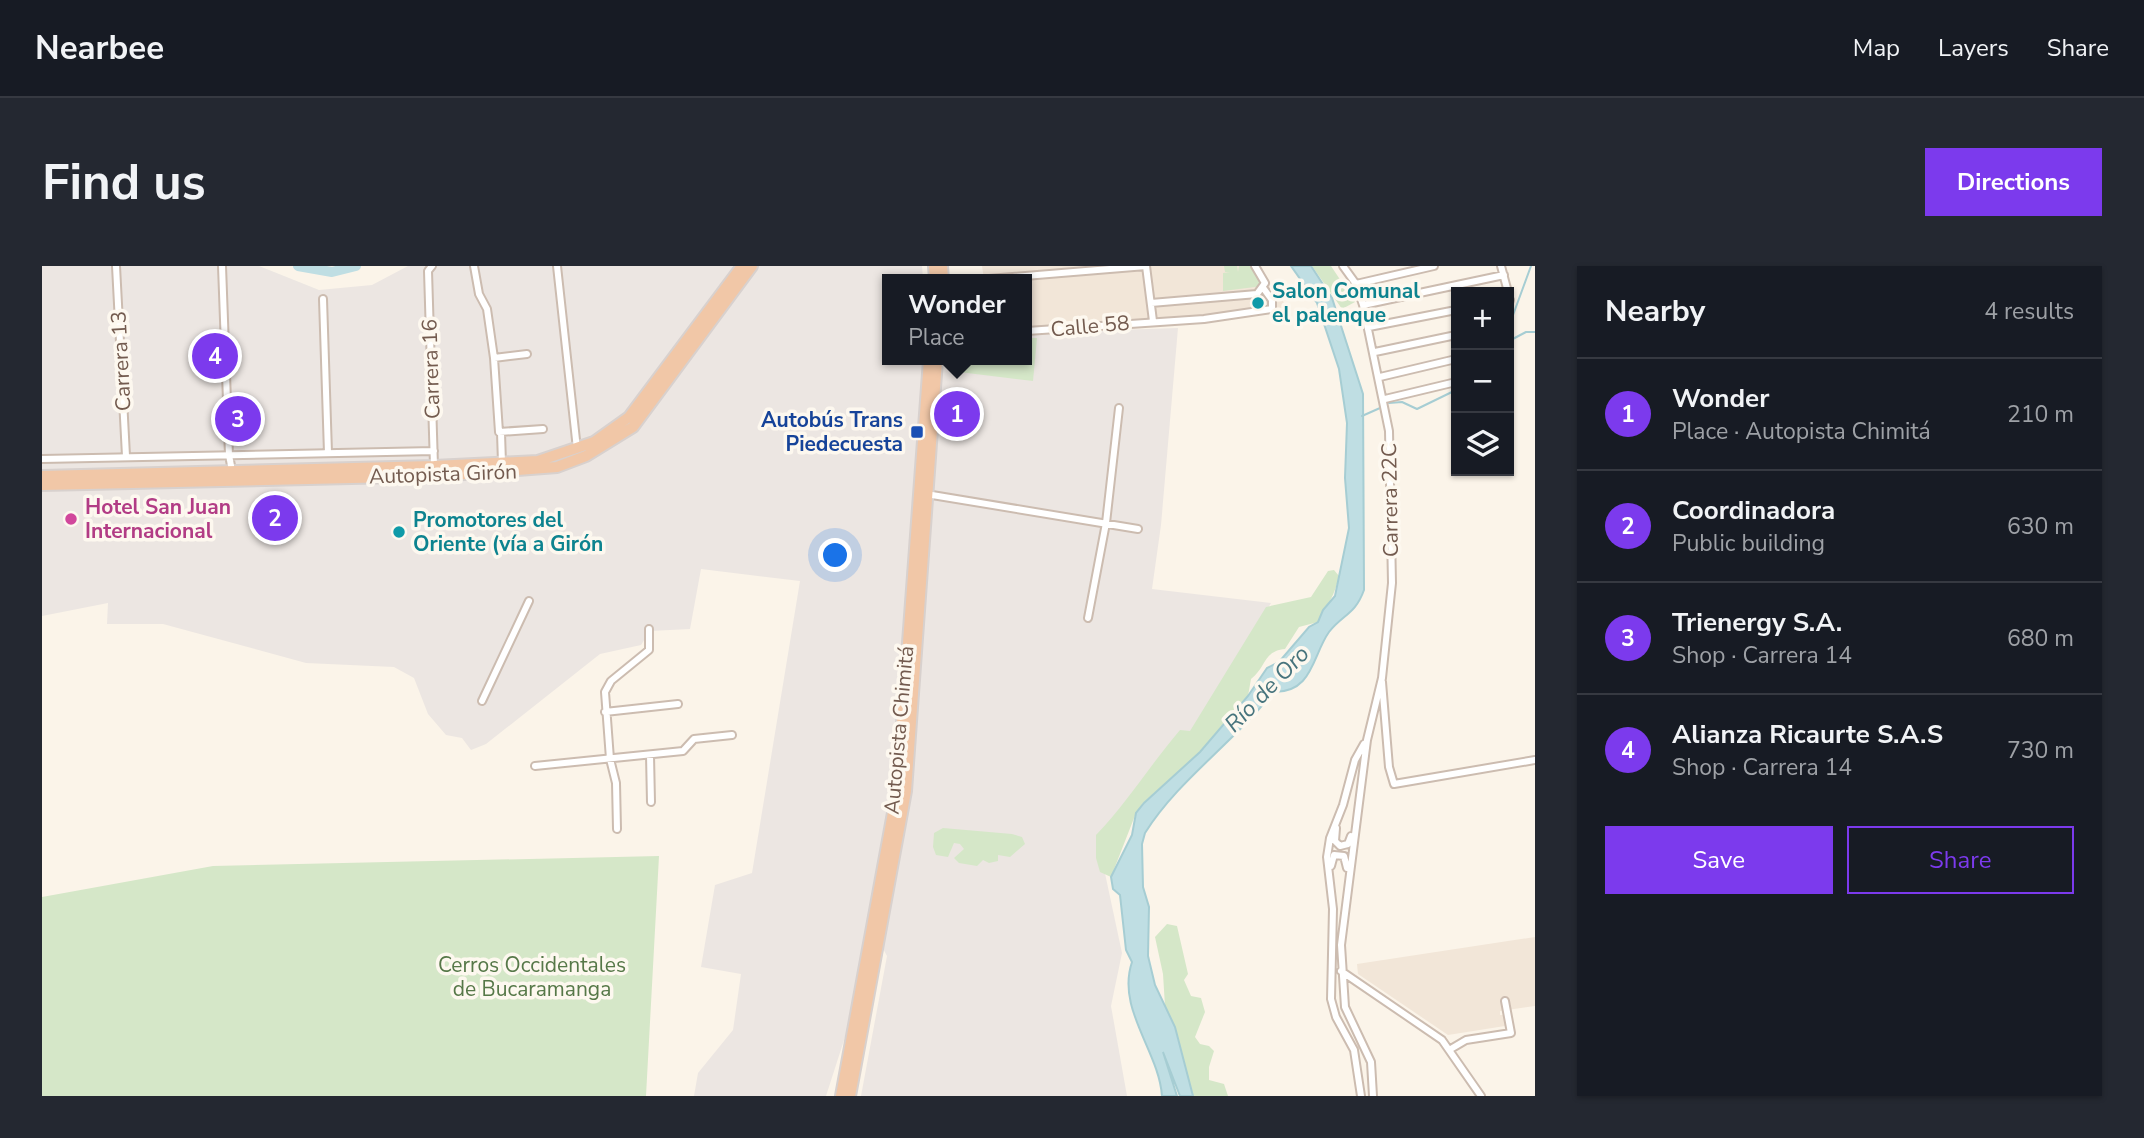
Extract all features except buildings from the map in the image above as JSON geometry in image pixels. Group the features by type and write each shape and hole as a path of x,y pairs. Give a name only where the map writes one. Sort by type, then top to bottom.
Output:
{"highway":[{"name":"Autopista Girón","path":"42,476 538,461 577,449 604,436 629,417 741,266"},
{"name":"Autopista Girón","path":"42,485 438,476 516,473 557,467 586,456 633,427 752,266"},
{"name":"Autopista Chimitá","path":"841,1096 897,791 929,365"},
{"name":"Autopista Chimitá","path":"850,1096 906,792 937,365"}],"street":[{"name":"Carrera 13","path":"116,266 126,456"},
{"path":"222,266 229,455 232,471"},
{"path":"474,266 479,294 487,309 494,358 502,463"},
{"path":"557,266 577,449"},
{"path":"1032,274 1146,266 1153,321"},
{"path":"1255,266 1264,286"},
{"name":"Carrera 22C","path":"1343,266 1356,284 1363,304 1385,399 1389,430 1392,583 1382,678 1367,740 1355,825 1340,971 1345,1007 1371,1062 1373,1096"},
{"path":"1356,284 1434,266"},
{"path":"1501,266 1507,287"},
{"name":"Carrera 16","path":"430,269 434,466"},
{"path":"1363,304 1504,275"},
{"name":"Calle 58","path":"1032,331 1204,319 1272,309 1272,300 1264,286 1257,294 1151,303"},
{"path":"323,299 328,453"},
{"path":"1369,327 1451,311"},
{"path":"1375,352 1451,336"},
{"path":"494,358 527,355"},
{"path":"1380,377 1451,360"},
{"path":"1385,399 1451,383"},
{"path":"1088,618 1106,523 1119,408"},
{"path":"501,433 543,429"},
{"path":"42,458 434,451"},
{"path":"926,494 1138,529"},
{"path":"482,701 529,601"},
{"path":"617,829 616,783 610,759 605,712 606,687 646,655 650,643 649,629"},
{"path":"1382,678 1389,767 1394,784 1535,760"},
{"path":"605,712 678,704"},
{"path":"535,766 683,751 694,739 732,734"},
{"name":"Carrera 22C","path":"1361,1096 1354,1050 1336,1017 1331,999 1333,909 1327,857 1355,760 1367,740"},
{"path":"650,755 651,802"},
{"path":"1338,819 1335,841 1340,846 1348,844 1355,825"},
{"path":"1330,882 1332,859 1339,854 1346,860 1348,881"},
{"path":"1340,971 1409,1015 1442,1040 1481,1096"},
{"path":"1449,1050 1466,1040 1511,1033 1505,1000"}],"shaded area":[{"path":"42,266 259,266 319,290 372,285 408,266 922,266 923,274 882,274 882,365 1032,365 1032,333 1178,328 1161,525 1152,589 1271,603 1190,735 1097,836 1122,953 1111,1006 1127,1096 861,1096 887,956 880,943 875,944 826,1096 694,1096 698,1073 733,1030 741,974 701,967 715,885 752,873 800,581 701,569 690,629 650,631 641,645 600,654 486,744 471,750 462,738 446,735 428,714 414,678 394,667 306,663 163,624 107,624 108,603 42,616"},
{"path":"982,266 1258,266 1288,308 1032,330 1032,274 983,274"},
{"path":"1535,937 1535,1006 1500,1011 1500,1015 1504,1015 1505,1026 1448,1035 1358,974 1357,964"}],"green space":[{"path":"1224,266 1237,266 1238,272 1239,266 1250,266 1263,286 1223,291 1223,273 1230,272 1225,272"},
{"path":"1312,266 1331,266 1355,302 1342,309"},
{"path":"1032,338 1037,338 1033,381 951,371 961,365 1032,365"},
{"path":"1334,570 1339,576 1337,583 1318,622 1299,627 1285,649 1269,656 1251,679 1248,696 1200,752 1143,803 1136,813 1111,877 1100,872 1096,858 1096,835 1180,730 1190,731 1266,607 1311,597 1328,571"},
{"path":"943,828 1012,834 1022,837 1025,844 1010,857 998,855 998,861 989,863 983,860 977,866 959,863 954,858 964,849 960,844 954,843 948,857 936,855 933,847 934,833"},
{"name":"Cerros Occidentales de Bucaramanga","path":"659,856 646,1096 42,1096 42,897 213,866"},
{"path":"1167,924 1177,926 1188,974 1184,980 1191,996 1201,998 1205,1012 1195,1037 1200,1044 1209,1046 1214,1051 1209,1067 1209,1080 1224,1084 1228,1096 1193,1096 1175,1027 1165,1006 1163,974 1155,937"}],"water":[{"name":"Río de Oro","path":"1291,266 1311,266 1332,298 1363,394 1364,590 1353,610 1329,632 1304,680 1286,691 1273,692 1190,778 1145,833 1142,844 1143,887 1149,907 1148,956 1155,985 1175,1027 1193,1096 1180,1096 1163,1052 1177,1096 1162,1096 1154,1063 1130,996 1132,962 1126,950 1120,895 1113,889 1111,877 1132,835 1136,813 1144,803 1200,752 1248,696 1267,668 1279,662 1309,627 1318,622 1323,610 1335,596 1349,528 1345,478 1347,423 1339,369 1317,303"}],"waterway":[{"path":"298,266 332,272 356,266"},
{"path":"1514,312 1531,266"},
{"path":"1514,338 1526,332 1535,332"},
{"path":"1389,403 1402,402 1417,409 1451,392"},
{"path":"1362,416 1380,408"}],"place":[{"name":"Salon Comunal el palenque","path":"1258,303"},
{"name":"Alianza Ricaurte S.A.S","path":"215,356"},
{"name":"Wonder","path":"957,414"},
{"name":"Trienergy S.A.","path":"238,419"},
{"name":"Autobús Trans Piedecuesta","path":"917,432"},
{"name":"Coordinadora","path":"275,518"},
{"name":"Hotel San Juan Internacional","path":"71,519"},
{"name":"Promotores del Oriente (vía a Girón","path":"399,532"}]}
